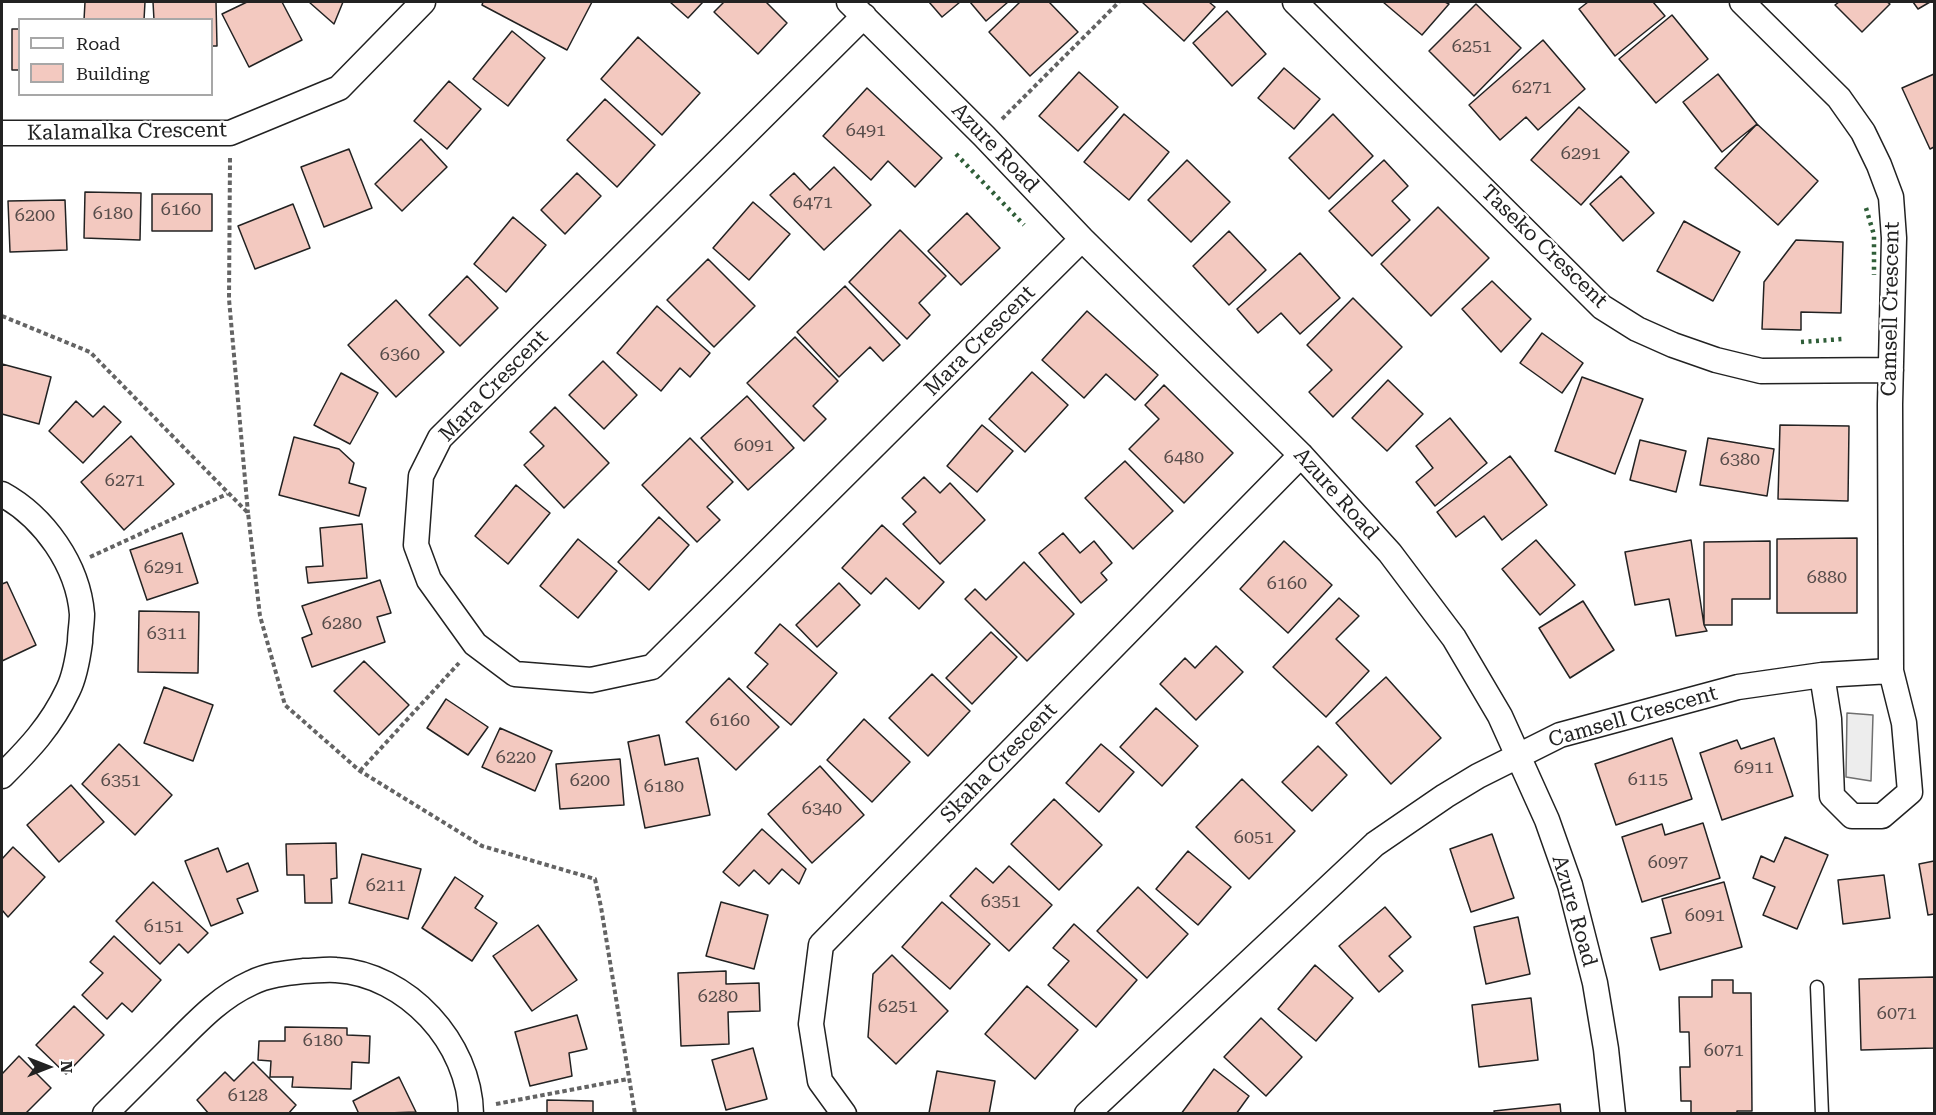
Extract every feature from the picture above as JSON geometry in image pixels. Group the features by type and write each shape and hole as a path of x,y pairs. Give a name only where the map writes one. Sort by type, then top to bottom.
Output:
{"street":[{"name":"Kalamalka Crescent","path":"2,133 230,133 339,88 423,2"},
{"name":"Taseko Crescent","path":"1295,2 1602,307 1637,329 1716,360 1761,371 1891,370"},
{"name":"Camsell Crescent","path":"1755,6 1839,98 1863,132 1891,197 1894,238 1891,370 1891,671 1904,723 1910,792 1882,816 1852,816 1832,796 1829,719 1822,675"},
{"name":"Azure Road","path":"857,9 984,136 1082,239 1301,455 1390,553 1454,638 1500,716 1546,820 1570,885 1595,983 1606,1049 1613,1113"},
{"name":"Mara Crescent","path":"857,9 440,438 421,476 416,545 429,580 476,644 515,674 591,680 652,667 1082,239"},
{"name":"Skaha Crescent","path":"844,1113 820,1081 811,1024 821,945 1301,455"},
{"path":"2,494 17,502 34,518 70,566 77,586 82,615 79,654 70,688 51,722 32,746 2,776"},
{"name":"Camsell Crescent","path":"1518,755 1560,735 1738,687 1822,675 1891,671"},
{"path":"1087,1113 1375,844 1445,796 1518,755"},
{"path":"105,1113 210,1009 251,982 292,972 337,970 379,981 402,993 425,1012 445,1036 459,1061 467,1086 471,1111"}],"lane":[{"path":"1818,987 1822,1113"}],"path":[{"path":"984,136 1119,2"},
{"path":"230,133 229,299 248,513 260,616 285,705 360,771 482,846 595,879 635,1113"},
{"path":"2,316 90,352 248,513"},
{"path":"70,566 227,494"},
{"path":"360,771 476,644"},
{"path":"471,1111 628,1079"}],"shaded area":[{"path":"1847,713 1873,715 1871,781 1846,777"}],"building":[{"path":"85,2 145,2 144,18 84,18"},
{"path":"153,2 216,2 217,46 213,46 213,18 154,18"},
{"path":"247,2 282,2 302,40 249,67 222,14"},
{"path":"309,2 343,2 334,24"},
{"path":"483,2 592,2 567,50 482,5"},
{"path":"670,2 703,2 688,18"},
{"path":"724,2 766,2 787,23 758,54 714,12"},
{"path":"929,2 960,2 942,17"},
{"path":"970,2 1008,2 986,21"},
{"path":"1020,2 1049,2 1078,32 1030,76 989,32"},
{"path":"1142,2 1209,2 1215,7 1184,41"},
{"path":"1383,2 1445,2 1449,4 1422,35"},
{"path":"1588,2 1653,2 1665,16 1615,56 1579,9"},
{"path":"1839,2 1887,2 1890,4 1862,32 1835,5"},
{"path":"1913,2 1930,2 1918,9"},
{"path":"1476,4 1521,48 1474,96 1429,51"},
{"path":"1227,11 1266,54 1232,86 1193,43"},
{"path":"1672,15 1708,59 1656,103 1619,59"},
{"path":"12,29 18,29 18,70 12,70"},
{"path":"512,31 545,58 508,106 473,79"},
{"path":"638,37 700,93 662,135 601,79"},
{"path":"1543,40 1585,89 1538,130 1526,117 1500,140 1469,105"},
{"path":"1284,68 1320,99 1294,129 1258,98"},
{"path":"1079,72 1118,107 1078,151 1039,116"},
{"path":"1718,74 1757,124 1722,152 1683,102"},
{"path":"1934,74 1934,147 1930,149 1902,88"},
{"path":"449,81 481,109 447,149 414,121"},
{"path":"867,88 942,158 915,187 888,161 871,180 823,136"},
{"path":"605,99 655,145 617,187 567,140"},
{"path":"1579,107 1629,152 1581,205 1531,160"},
{"path":"1124,114 1169,152 1129,200 1084,162"},
{"path":"1333,114 1373,156 1329,199 1289,158"},
{"path":"1757,124 1818,181 1778,225 1715,168"},
{"path":"421,139 447,167 402,211 375,184"},
{"path":"349,149 372,208 324,227 301,167"},
{"path":"1187,160 1230,202 1191,242 1148,200"},
{"path":"1384,160 1408,186 1392,201 1410,220 1372,256 1329,211"},
{"path":"834,167 871,205 824,250 770,195 794,173 810,190"},
{"path":"577,173 601,196 565,234 541,210"},
{"path":"1621,176 1654,213 1623,241 1590,204"},
{"path":"85,192 141,193 140,240 84,238"},
{"path":"152,194 212,194 212,231 152,231"},
{"path":"65,200 67,250 10,252 8,201"},
{"path":"753,202 790,234 749,280 713,248"},
{"path":"293,204 310,248 255,269 238,226"},
{"path":"1438,207 1489,258 1431,316 1381,264"},
{"path":"967,213 1000,248 961,285 928,251"},
{"path":"513,217 546,245 506,292 474,264"},
{"path":"1684,221 1740,252 1713,301 1657,271"},
{"path":"900,230 946,276 919,303 930,315 907,339 849,282"},
{"path":"1229,231 1266,270 1229,305 1193,266"},
{"path":"1796,240 1843,242 1841,313 1801,312 1801,330 1762,329 1764,282"},
{"path":"1300,253 1340,298 1300,334 1281,313 1258,333 1237,309"},
{"path":"708,259 755,306 714,347 667,300"},
{"path":"467,276 498,308 460,346 429,315"},
{"path":"1492,281 1531,319 1501,352 1462,309"},
{"path":"845,286 900,345 883,361 870,347 839,377 797,332"},
{"path":"1353,298 1402,347 1333,417 1309,392 1332,370 1307,345"},
{"path":"396,300 444,352 396,397 348,345"},
{"path":"657,306 710,353 690,377 680,368 661,391 617,353"},
{"path":"1087,311 1158,375 1135,400 1106,374 1084,398 1042,360"},
{"path":"1542,333 1583,363 1562,393 1520,363"},
{"path":"795,337 838,381 813,406 826,419 804,441 747,383"},
{"path":"603,361 637,395 604,429 569,395"},
{"path":"2,364 51,377 39,424 2,414"},
{"path":"1032,372 1068,405 1025,452 989,419"},
{"path":"341,373 378,393 350,444 314,425"},
{"path":"1582,377 1643,399 1615,474 1555,451"},
{"path":"1388,380 1423,414 1387,451 1352,418"},
{"path":"1164,385 1233,453 1184,503 1129,449 1159,419 1145,405"},
{"path":"747,396 794,448 748,490 701,438"},
{"path":"76,401 93,417 104,406 121,422 83,463 49,431"},
{"path":"555,407 609,463 564,508 524,465 544,446 530,432"},
{"path":"1450,418 1487,463 1435,506 1416,482 1433,468 1416,446"},
{"path":"982,425 1013,451 977,492 947,466"},
{"path":"1780,425 1849,426 1848,501 1778,499"},
{"path":"131,436 174,484 124,530 81,482"},
{"path":"294,437 339,449 354,463 349,483 366,488 359,516 279,495"},
{"path":"690,438 733,482 707,507 720,520 697,542 642,485"},
{"path":"1708,438 1774,449 1767,496 1700,485"},
{"path":"1640,440 1686,451 1676,492 1630,480"},
{"path":"1510,456 1547,505 1502,540 1484,516 1456,537 1437,512"},
{"path":"1125,461 1173,511 1133,549 1085,498"},
{"path":"924,477 940,493 950,483 985,520 940,564 903,524 916,512 902,498"},
{"path":"516,485 550,513 508,564 475,536"},
{"path":"659,517 689,545 649,590 618,562"},
{"path":"362,524 367,578 308,583 306,567 323,566 320,528"},
{"path":"882,525 944,582 919,609 886,578 871,594 842,568"},
{"path":"182,533 198,583 147,600 130,550"},
{"path":"1063,533 1080,553 1094,541 1112,563 1101,573 1107,580 1081,603 1039,553"},
{"path":"1857,538 1857,613 1777,613 1777,539"},
{"path":"578,539 617,571 578,618 540,586"},
{"path":"1536,540 1575,585 1540,615 1502,569"},
{"path":"1691,540 1704,625 1707,631 1676,636 1669,599 1635,605 1625,552"},
{"path":"1284,541 1332,585 1288,633 1240,589"},
{"path":"1770,541 1770,599 1732,599 1732,625 1704,625 1704,542"},
{"path":"1024,562 1074,614 1027,661 965,599 975,589 986,600"},
{"path":"380,580 391,613 377,617 385,642 312,667 302,638 312,634 302,606"},
{"path":"7,582 36,645 2,661 2,584"},
{"path":"839,583 860,605 817,647 796,625"},
{"path":"1339,598 1359,616 1336,639 1369,671 1326,717 1273,667"},
{"path":"1583,601 1614,650 1570,678 1539,628"},
{"path":"139,611 199,612 198,673 138,672"},
{"path":"780,624 837,673 791,725 747,687 768,664 755,653"},
{"path":"991,632 1017,657 972,704 946,678"},
{"path":"1216,646 1243,672 1196,720 1160,684 1185,658 1195,668"},
{"path":"364,661 409,705 379,735 334,691"},
{"path":"932,674 970,711 928,756 889,718"},
{"path":"1386,677 1441,738 1391,784 1336,723"},
{"path":"729,678 779,727 736,770 686,722"},
{"path":"164,687 213,705 193,761 144,743"},
{"path":"446,699 488,727 468,755 427,728"},
{"path":"1156,708 1198,746 1162,786 1120,747"},
{"path":"864,719 910,762 872,802 827,760"},
{"path":"500,728 552,751 535,791 482,767"},
{"path":"659,735 665,765 698,758 710,815 645,828 628,742"},
{"path":"1672,738 1692,799 1616,825 1595,764"},
{"path":"1774,738 1793,796 1722,820 1700,753 1737,740 1741,749"},
{"path":"119,744 172,795 135,835 82,784"},
{"path":"1101,744 1134,772 1099,812 1066,783"},
{"path":"1318,746 1347,775 1312,811 1282,782"},
{"path":"620,759 624,805 560,809 556,764"},
{"path":"820,766 864,815 812,863 768,814"},
{"path":"1242,779 1295,831 1249,879 1196,827"},
{"path":"71,785 104,822 59,862 27,825"},
{"path":"1054,799 1102,845 1059,890 1011,844"},
{"path":"1703,823 1720,878 1642,902 1622,837 1662,824 1665,835"},
{"path":"762,829 806,869 799,884 782,869 769,884 754,870 739,886 723,872"},
{"path":"1492,834 1514,898 1471,912 1450,849"},
{"path":"1785,837 1828,855 1797,929 1763,915 1775,887 1753,878 1761,856 1774,862"},
{"path":"336,843 337,878 331,879 332,903 305,903 304,875 287,875 286,844"},
{"path":"13,847 45,877 8,917 2,910 2,859"},
{"path":"218,848 227,872 248,863 258,891 237,899 243,913 211,926 185,861"},
{"path":"1188,851 1231,887 1198,925 1156,889"},
{"path":"362,854 421,869 408,919 349,903"},
{"path":"1934,861 1934,914 1928,915 1919,864"},
{"path":"1009,866 1052,905 1009,951 950,896 976,868 993,883"},
{"path":"1884,875 1890,918 1843,924 1838,880"},
{"path":"455,877 483,896 475,908 497,923 472,961 422,928"},
{"path":"153,882 208,933 188,953 179,944 160,964 116,921"},
{"path":"1724,882 1742,947 1660,970 1651,938 1671,933 1662,899"},
{"path":"1138,887 1188,934 1147,978 1097,931"},
{"path":"721,902 768,915 754,969 706,956"},
{"path":"942,902 990,944 950,989 902,947"},
{"path":"1385,907 1411,937 1389,956 1403,971 1379,992 1339,946"},
{"path":"1518,917 1530,974 1486,984 1474,927"},
{"path":"1074,924 1137,980 1096,1027 1048,985 1069,961 1053,948"},
{"path":"538,925 577,980 532,1011 493,956"},
{"path":"114,936 161,980 132,1012 122,1003 107,1019 82,995 103,973 90,962"},
{"path":"892,955 948,1011 896,1064 868,1037 873,974"},
{"path":"1315,965 1353,998 1316,1041 1278,1009"},
{"path":"726,971 726,984 759,983 760,1011 728,1012 729,1044 681,1046 678,973"},
{"path":"1934,977 1934,1048 1861,1050 1859,979"},
{"path":"1712,980 1733,980 1733,993 1751,993 1752,1111 1737,1111 1737,1114 1691,1114 1691,1101 1681,1101 1680,1067 1690,1067 1689,1032 1680,1032 1679,997 1712,997"},
{"path":"1027,986 1078,1030 1035,1079 985,1034"},
{"path":"1531,998 1538,1060 1479,1067 1472,1005"},
{"path":"74,1006 104,1035 66,1074 36,1045"},
{"path":"577,1015 587,1049 569,1053 572,1076 530,1086 515,1032"},
{"path":"1261,1018 1302,1057 1266,1096 1224,1057"},
{"path":"285,1027 347,1028 347,1035 370,1036 369,1063 352,1062 351,1089 292,1087 293,1077 270,1077 271,1061 258,1060 259,1041 285,1041"},
{"path":"753,1048 767,1099 726,1110 712,1060"},
{"path":"19,1056 51,1088 25,1114 2,1114 2,1074"},
{"path":"253,1062 296,1105 288,1114 209,1114 197,1100 225,1072 234,1081"},
{"path":"1214,1069 1249,1096 1236,1114 1181,1114"},
{"path":"937,1071 995,1081 989,1114 929,1113"},
{"path":"399,1077 416,1112 359,1114 353,1101"},
{"path":"547,1100 593,1101 593,1114 547,1114"},
{"path":"1560,1104 1561,1114 1495,1114 1494,1111"}],"hedge":[{"path":"956,154 1024,225"},
{"path":"1866,208 1874,235 1874,275"},
{"path":"1801,342 1843,339"}]}
